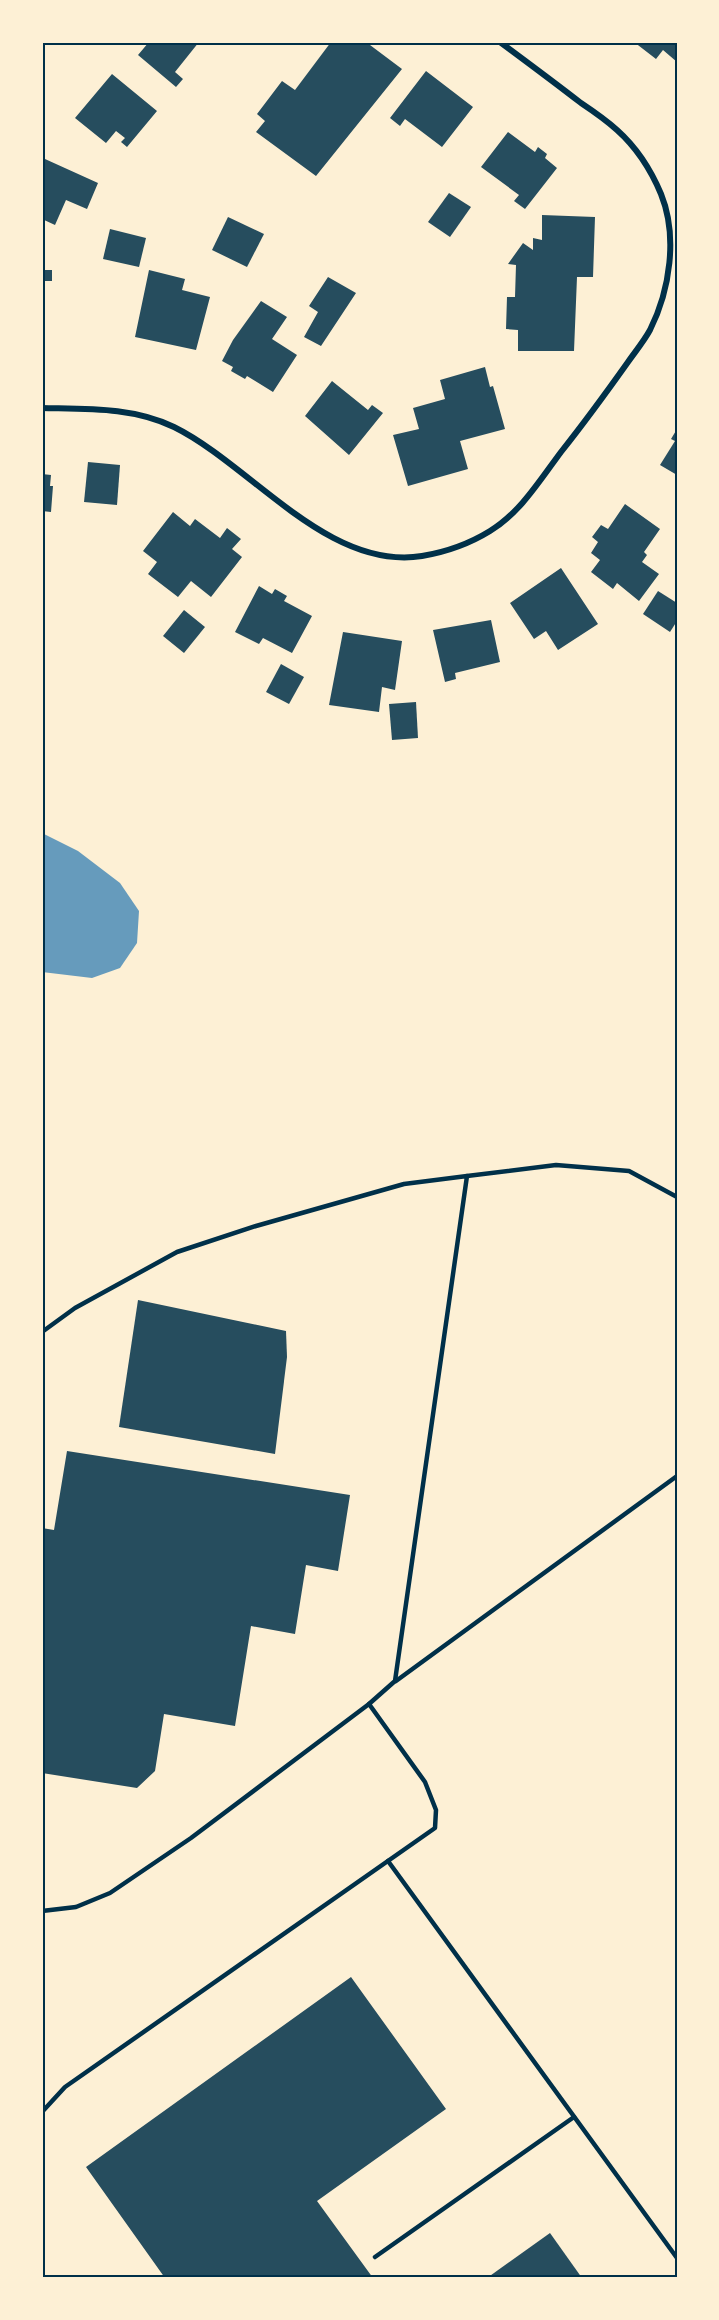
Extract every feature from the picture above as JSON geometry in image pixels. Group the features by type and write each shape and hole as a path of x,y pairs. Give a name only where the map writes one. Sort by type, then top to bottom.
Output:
{"street":[{"path":"42,408 106,410 138,414 174,427 232,465 301,519 347,545 390,557 420,556 457,548 491,531 514,512 600,403 650,331 664,294 670,255 668,216 661,194 642,159 616,129 500,42"}],"lane":[{"path":"42,1332 75,1308 177,1252 256,1226 404,1184 556,1165 629,1170 677,1197"},
{"path":"395,1682 467,1176"},
{"path":"42,1911 76,1907 110,1893 191,1838 395,1682 677,1476"},
{"path":"42,2112 65,2087 435,1828 436,1810 425,1782 369,1704"},
{"path":"388,1861 677,2258"},
{"path":"375,2257 574,2117"}],"water":[{"path":"42,833 78,851 120,883 139,911 137,943 120,968 92,978 42,972"}],"building":[{"path":"149,42 199,42 175,72 183,79 176,87 138,55"},
{"path":"331,42 366,42 402,69 316,176 256,132 265,121 257,114 282,81 295,90"},
{"path":"634,42 677,42 677,62 663,50 656,59"},
{"path":"426,71 473,107 442,147 405,119 400,126 390,118"},
{"path":"112,74 157,111 127,147 121,142 125,138 116,131 106,143 75,118"},
{"path":"508,132 535,152 538,147 547,154 545,158 557,168 525,209 514,201 519,195 481,167"},
{"path":"45,159 98,183 87,209 66,200 55,225 42,219 42,165"},
{"path":"449,193 471,207 450,237 428,222"},
{"path":"542,215 595,217 593,277 577,277 574,351 518,351 518,330 506,329 507,297 515,297 516,265 508,264 523,243 533,250 533,238 542,240"},
{"path":"228,217 264,234 247,267 212,250"},
{"path":"110,229 146,238 139,267 103,259"},
{"path":"42,270 52,270 52,281 44,281 45,326 42,326"},
{"path":"149,270 185,279 182,290 210,297 196,350 135,337"},
{"path":"328,277 356,293 321,346 304,337 318,312 309,306"},
{"path":"261,301 287,317 272,339 297,355 273,392 247,376 245,379 231,371 233,367 222,361 233,340"},
{"path":"485,367 505,429 460,441 468,469 408,486 393,435 419,429 413,408 445,399 440,380"},
{"path":"332,381 368,410 372,405 383,413 349,455 305,416"},
{"path":"677,429 677,475 660,465 675,441 671,439"},
{"path":"88,462 120,465 117,505 84,502"},
{"path":"42,474 51,475 50,486 53,486 51,512 42,511"},
{"path":"625,504 660,529 644,552 647,555 642,562 659,574 639,601 617,583 613,589 591,572 600,560 591,553 598,542 592,537 601,525 608,529"},
{"path":"173,512 190,526 195,519 220,538 227,528 241,539 232,549 242,557 211,597 191,581 178,597 148,574 157,562 143,551"},
{"path":"561,568 598,624 558,650 546,631 534,639 510,603"},
{"path":"259,586 272,594 275,589 287,596 284,601 312,616 292,653 263,638 259,644 235,632"},
{"path":"658,591 677,603 677,621 670,632 643,614"},
{"path":"184,610 205,627 184,653 163,636"},
{"path":"491,620 500,662 455,673 456,679 445,682 433,630"},
{"path":"343,632 402,641 395,690 382,687 379,712 329,705"},
{"path":"281,664 304,677 289,704 266,692"},
{"path":"416,702 418,738 392,740 389,704"},
{"path":"138,1300 286,1331 287,1357 275,1454 119,1427"},
{"path":"67,1451 350,1495 338,1571 306,1565 295,1634 251,1626 235,1726 164,1714 155,1771 137,1788 42,1773 42,1528 54,1530"},
{"path":"351,1977 446,2109 317,2201 373,2278 165,2278 86,2167"},
{"path":"550,2233 582,2278 487,2278"}]}
